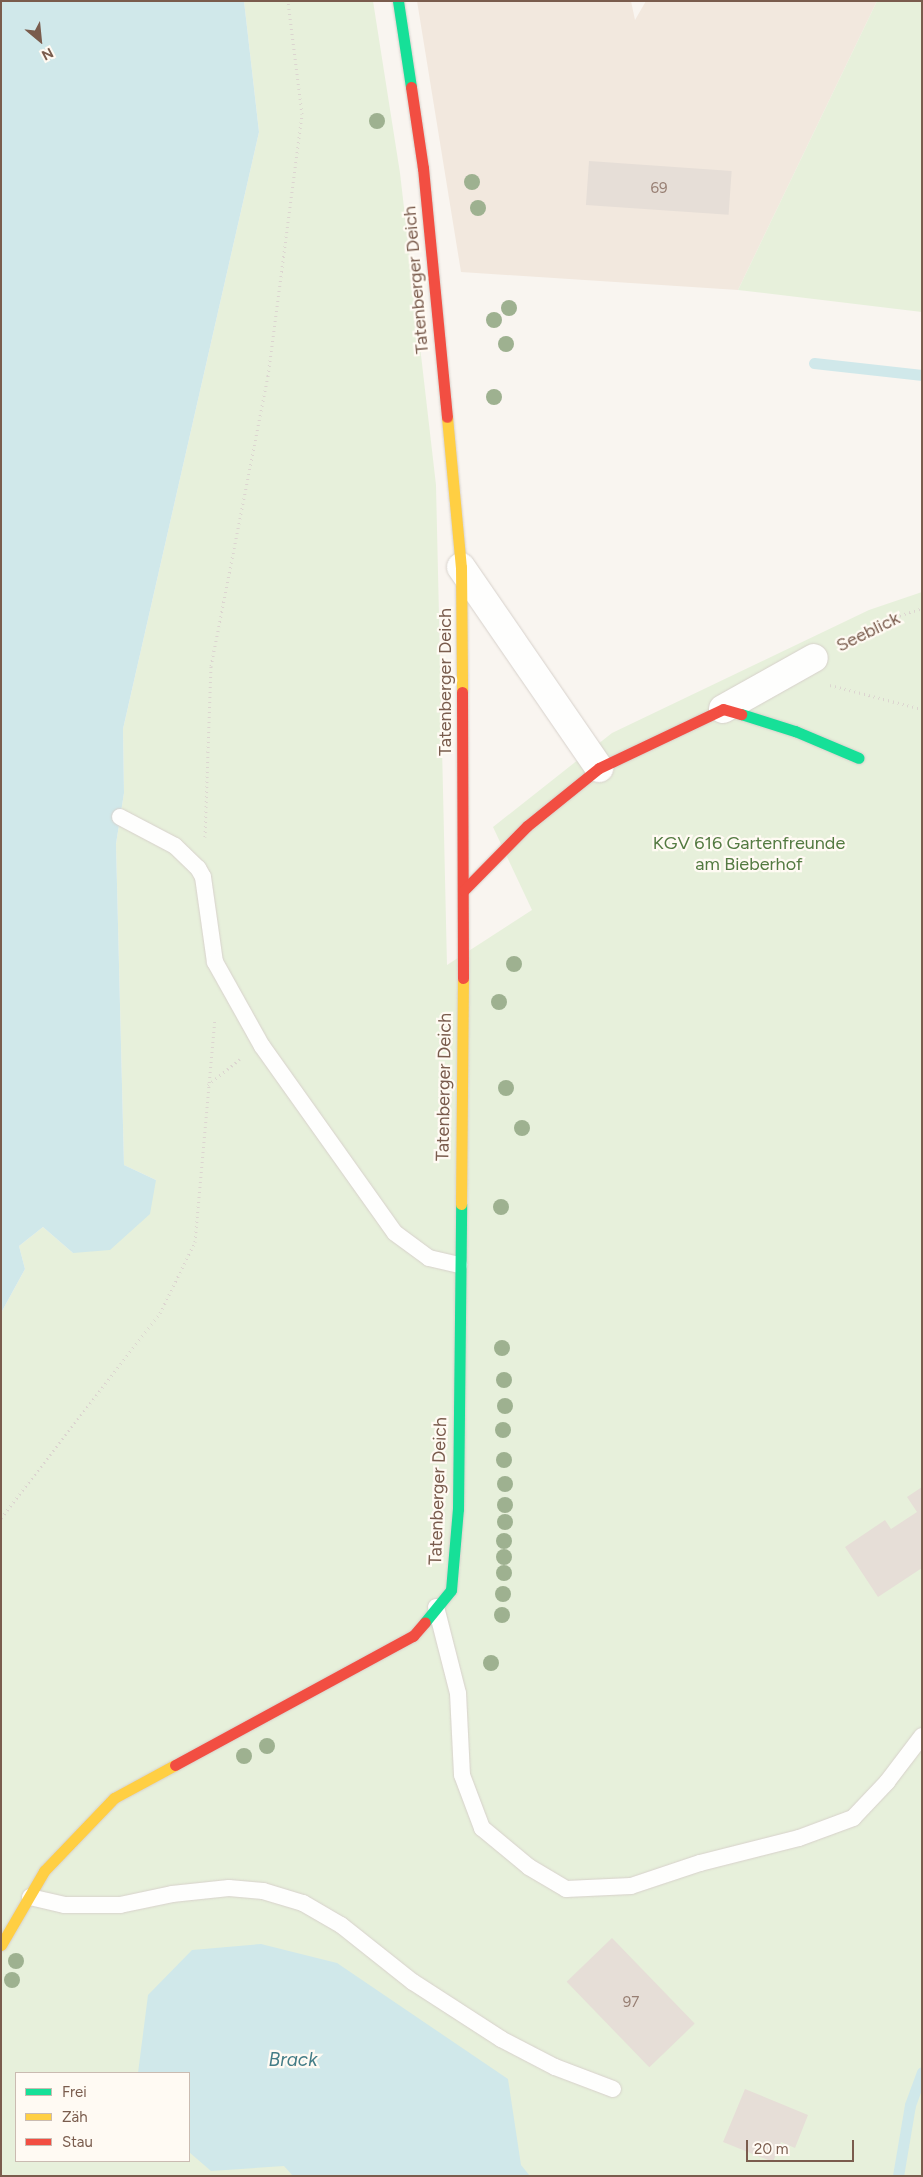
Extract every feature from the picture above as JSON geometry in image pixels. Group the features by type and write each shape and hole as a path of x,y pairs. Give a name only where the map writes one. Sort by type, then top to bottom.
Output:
{"street":[{"name":"Tatenberger Deich","path":"1,1945 44,1871 114,1798 413,1636 450,1590 458,1510 464,890 461,567 424,168 398,1"},
{"path":"461,567 599,768"},
{"path":"464,890 526,826 599,768 723,709 814,658"},
{"path":"723,709 795,731 858,758"}],"lane":[{"path":"120,817 175,846 203,877 215,962 262,1046 396,1233 429,1258 459,1265"},
{"path":"436,1607 458,1693 462,1775 482,1828 529,1867 566,1889 631,1886 700,1863 799,1838 853,1818 887,1782 922,1736"},
{"path":"30,1897 65,1905 120,1905 172,1894 229,1888 262,1890 304,1904 341,1925 413,1982 501,2039 555,2068 613,2089"}],"path":[{"path":"203,877 211,666 268,376 302,114 288,1"},
{"name":"Seeblick","path":"814,658 895,617 922,608"},
{"path":"826,684 922,709"},
{"path":"1,1518 160,1313 195,1242 215,1014"},
{"path":"208,1085 262,1046"}],"shaded area":[{"path":"417,1 631,1 635,20 646,1 877,1 738,290 461,272"}],"green space":[{"name":"KGV 616 Gartenfreunde am Bieberhof","path":"244,1 373,1 400,173 436,485 447,965 532,910 493,827 612,733 869,610 922,592 922,2176 1,2176 1,1313 25,1269 19,1246 43,1227 73,1253 156,1180 124,1165 116,844 124,793 123,729 259,132"},
{"path":"877,1 922,1 922,312 738,290"}],"water":[{"path":"1,1 244,1 259,132 123,729 124,793 116,844 124,1165 156,1180 150,1214 110,1250 73,1253 43,1227 19,1246 25,1269 1,1313"},
{"name":"Brack","path":"261,1944 337,1963 508,2079 521,2165 530,2176 293,2176 284,2166 211,2171 190,2153 190,2072 138,2072 148,1995 192,1950"}],"building":[{"path":"589,161 732,171 729,215 586,205"},
{"path":"922,1487 922,1568 878,1597 845,1547 885,1520 891,1529 917,1512 907,1497"},
{"path":"612,1938 695,2024 649,2067 567,1982"},
{"path":"745,2089 808,2115 795,2148 781,2142 773,2162 723,2142"}],"waterway":[{"path":"814,363 922,375"},
{"path":"898,2176 910,2105 922,2072"}],"traffic: fast":[{"path":"398,1 411,87"},
{"path":"741,714 795,731 859,758"},
{"path":"425,1622 451,1590 458,1509 461,1204"}],"traffic: slow":[{"path":"447,417 461,567 462,692"},
{"path":"461,1204 463,978"},
{"path":"1,1945 44,1871 114,1798 175,1765"}],"traffic: jam":[{"path":"411,87 423,168 447,417"},
{"path":"462,692 463,978"},
{"path":"464,890 527,826 599,768 723,709 741,714"},
{"path":"175,1765 413,1636 425,1622"}]}
